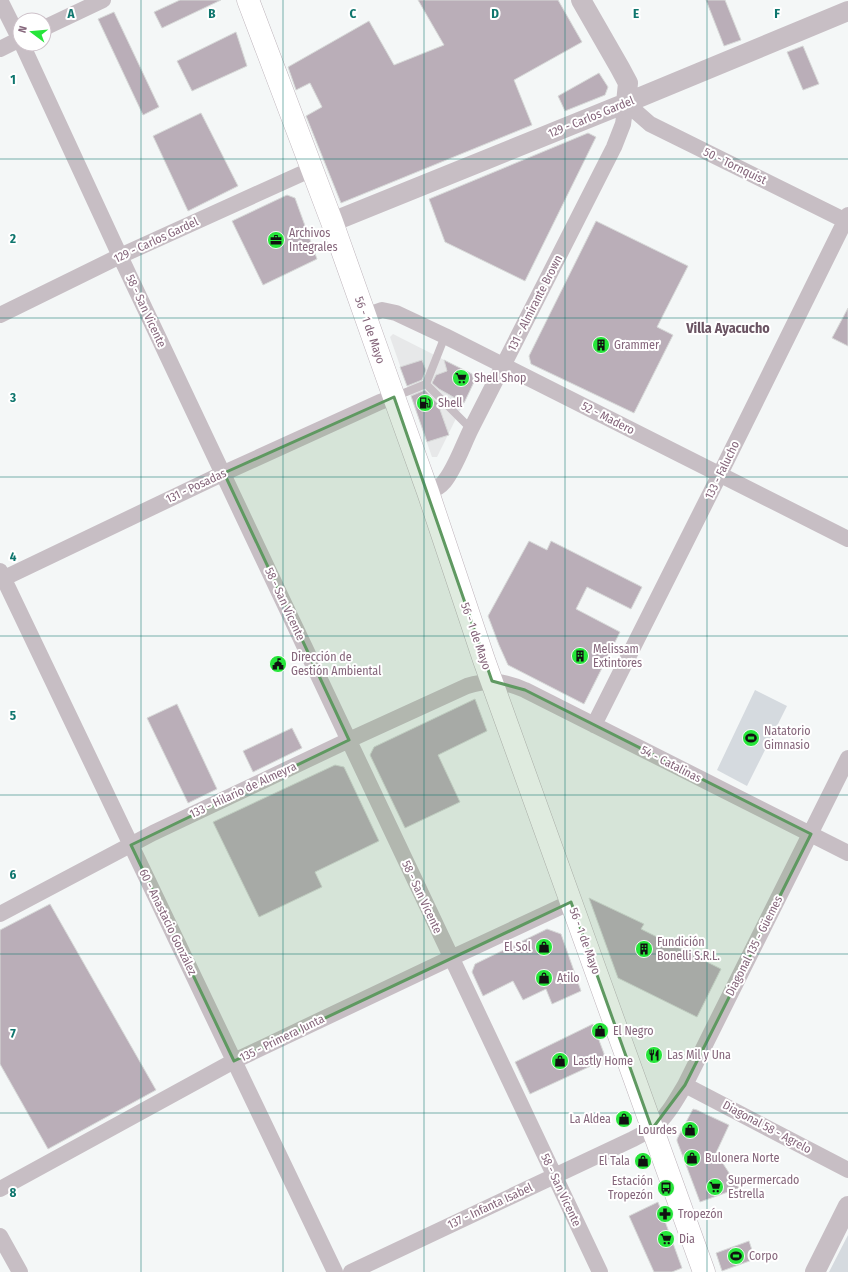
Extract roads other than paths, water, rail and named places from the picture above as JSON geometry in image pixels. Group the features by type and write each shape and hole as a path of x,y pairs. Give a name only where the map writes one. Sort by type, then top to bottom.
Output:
{"main road":[{"name":"56 - 1 de Mayo","path":"248,0 332,222 428,492 492,681 704,1272"}],"street":[{"path":"0,0 12,24"},
{"path":"52,24 103,0"},
{"path":"581,0 628,84 626,104"},
{"name":"129 - Carlos Gardel","path":"332,222 626,104 848,11"},
{"path":"0,49 12,44"},
{"name":"58 - San Vicente","path":"26,52 120,256 224,473 600,1272"},
{"name":"50 - Tornquist","path":"626,104 650,124 847,219"},
{"name":"131 - Almirante Brown","path":"428,492 438,488 453,468 503,365 614,147 623,124 626,104"},
{"name":"129 - Carlos Gardel","path":"0,315 120,256 301,174 313,170"},
{"name":"133 - Falucho","path":"594,725 847,219"},
{"name":"52 - Madero","path":"365,316 382,310 396,313 503,365 848,539"},
{"name":"131 - Posadas","path":"1,576 224,473 394,397"},
{"name":"60 - Anastacio González","path":"1,576 335,1272"},
{"name":"133 - Hilario de Almeyra","path":"0,914 153,833 349,740 467,686 480,682 492,681"},
{"name":"54 - Catalinas","path":"492,681 514,685 848,853"},
{"name":"Diagonal 135 - Güemes","path":"652,1129 671,1108 685,1085 848,758"},
{"name":"135 - Primera Junta","path":"0,1189 234,1061 571,902"},
{"name":"Diagonal 58 - Agrelo","path":"685,1085 848,1170"},
{"name":"137 - Infanta Isabel","path":"350,1272 652,1129"},
{"path":"815,1272 848,1206"},
{"path":"0,1236 20,1272"}],"lane":[{"path":"394,397 426,384 445,336"},
{"path":"426,384 471,429"}],"place":[{"name":"Archivos Integrales","path":"276,240"},
{"name":"Grammer","path":"601,345"},
{"name":"Shell Shop","path":"461,378"},
{"name":"Shell","path":"425,403"},
{"name":"Melissam Extintores","path":"580,656"},
{"name":"Dirección de Gestión Ambiental","path":"278,664"},
{"name":"Natatorio Gimnasio","path":"751,738"},
{"name":"El Sol","path":"544,947"},
{"name":"Fundición Bonelli S.R.L.","path":"644,949"},
{"name":"Atilo","path":"544,978"},
{"name":"El Negro","path":"600,1031"},
{"name":"Las Mil y Una","path":"654,1055"},
{"name":"Lastly Home","path":"560,1061"},
{"name":"La Aldea","path":"624,1119"},
{"name":"Lourdes","path":"690,1130"},
{"name":"Bulonera Norte","path":"692,1158"},
{"name":"El Tala","path":"643,1161"},
{"name":"Supermercado Estrella","path":"715,1187"},
{"name":"Estación Tropezón","path":"666,1188"},
{"name":"Tropezón","path":"665,1214"},
{"name":"Dia","path":"666,1239"},
{"name":"Corpo","path":"736,1256"}],"district":[{"name":"Villa Ayacucho","path":"728,328"}]}
